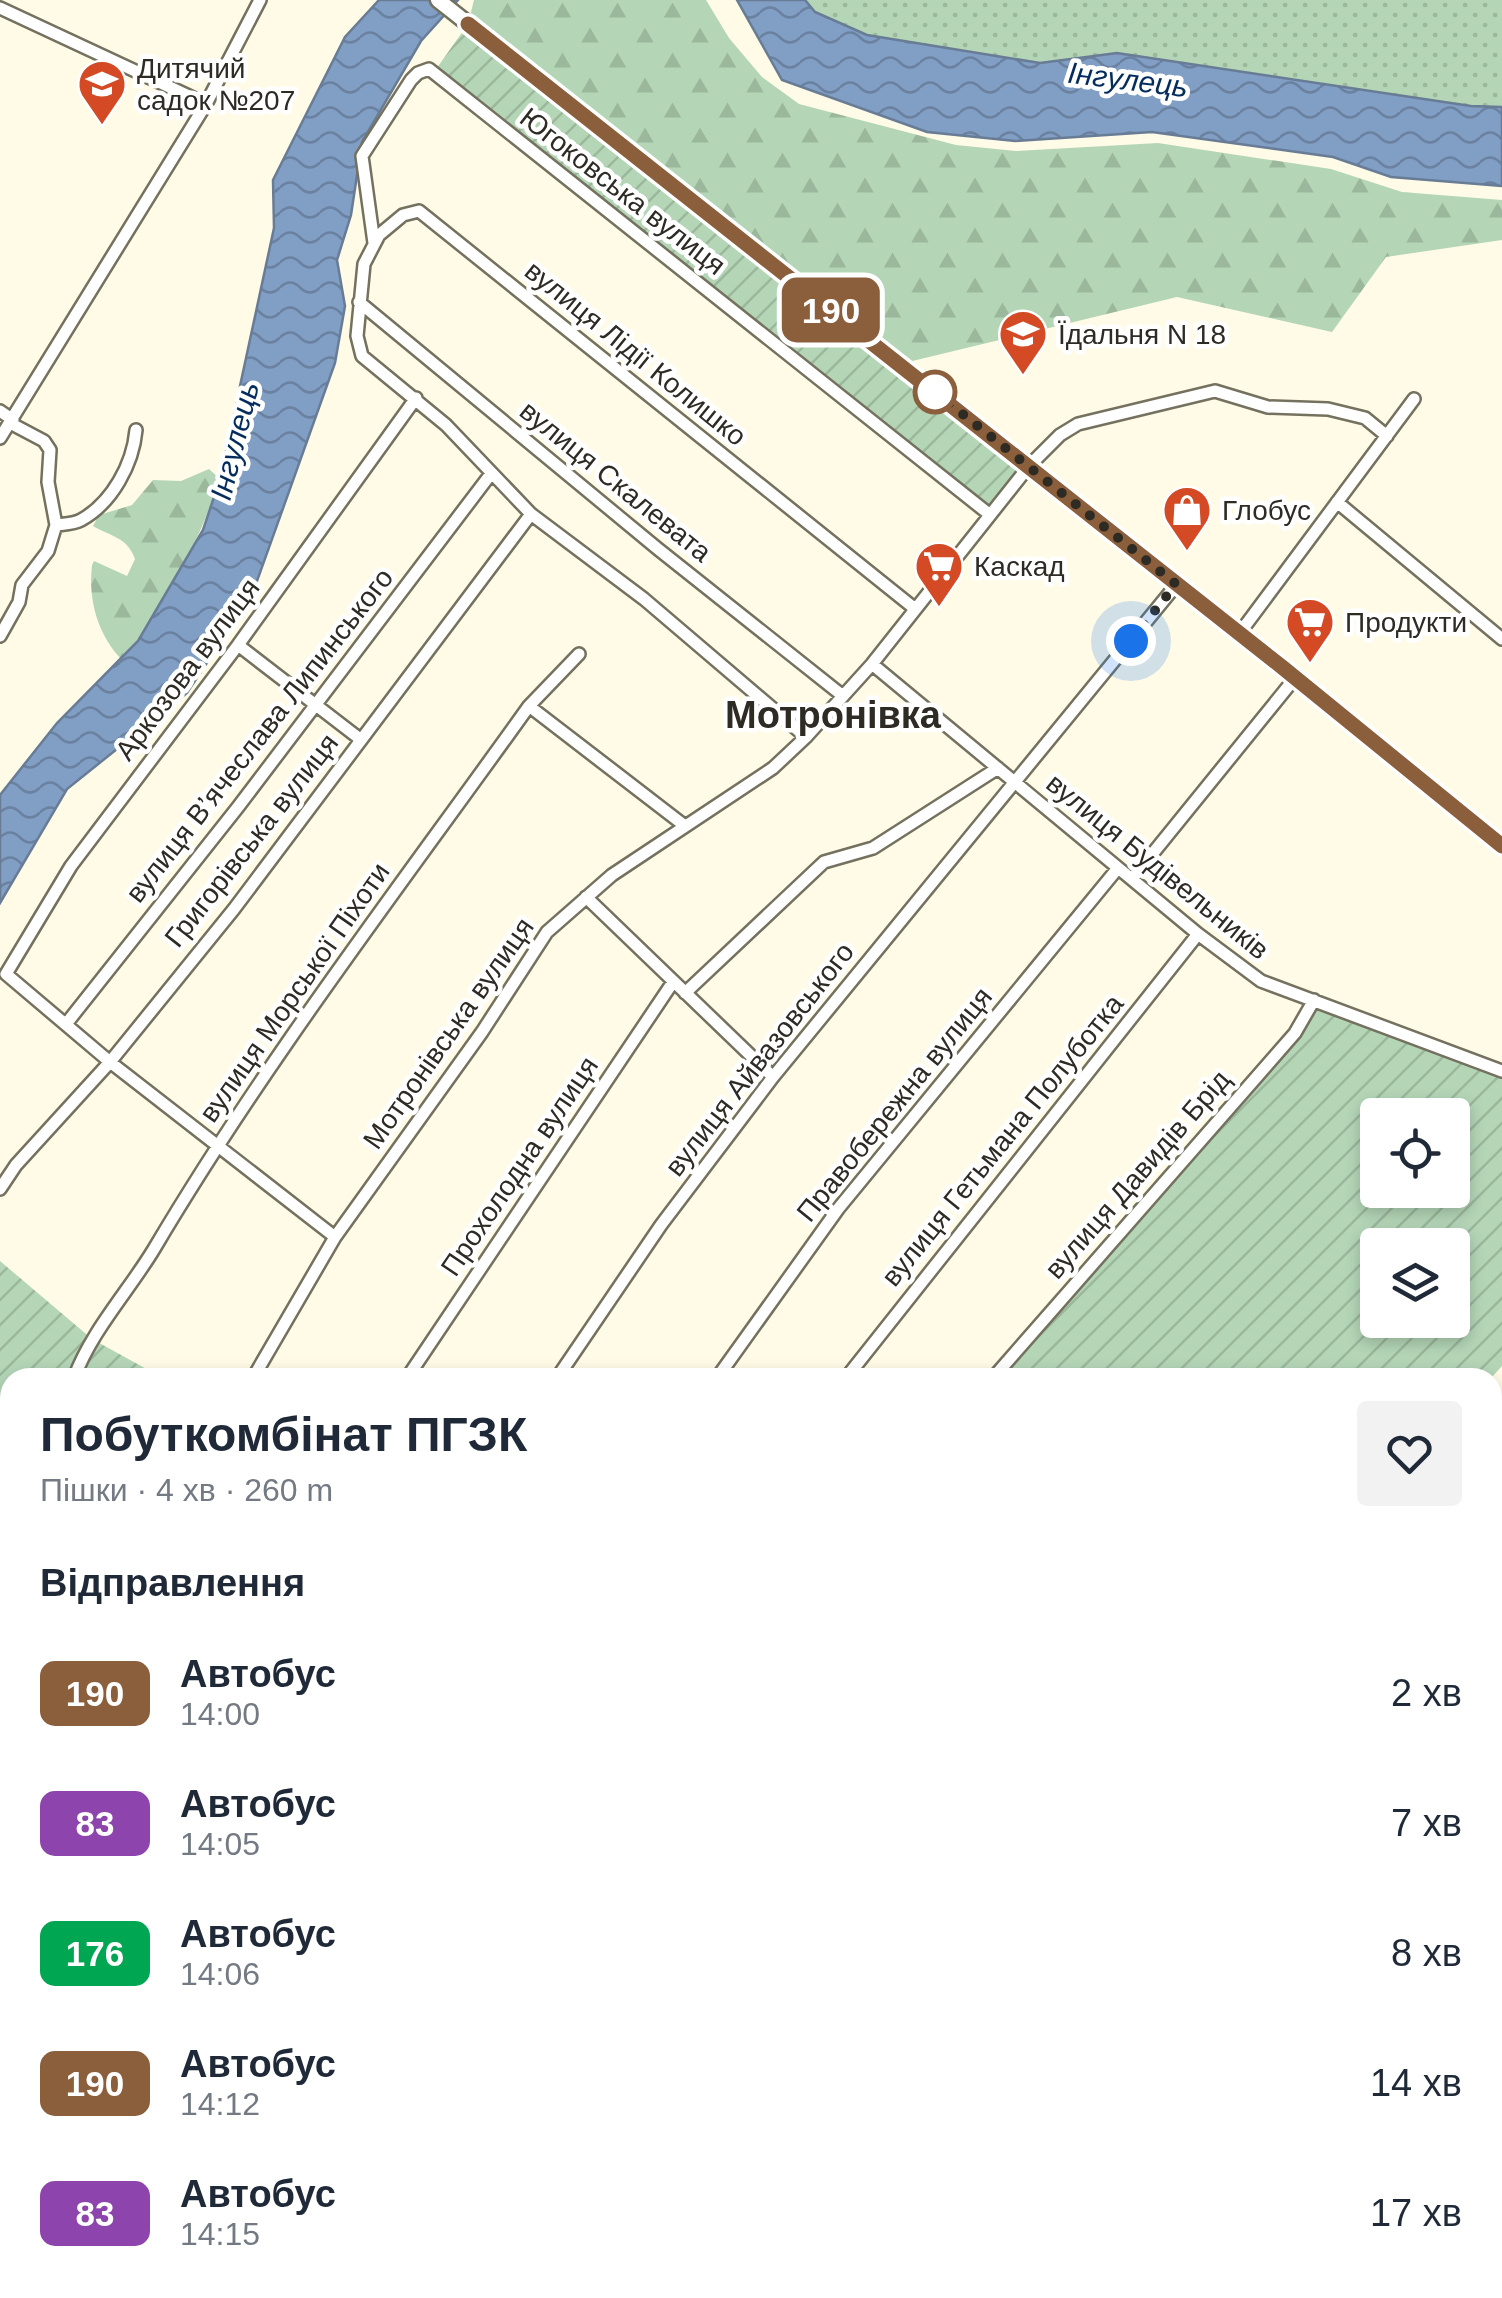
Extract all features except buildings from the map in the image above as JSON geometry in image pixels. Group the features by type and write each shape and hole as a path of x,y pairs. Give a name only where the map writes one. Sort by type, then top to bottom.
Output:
{"street":[{"path":"0,438 206,104 260,0"},
{"path":"438,0 1029,466 1502,846"},
{"path":"0,8 206,104"},
{"name":"Югоковська вулиця","path":"374,244 362,156 412,80 429,69 989,514"},
{"name":"вулиця Лідії Колишко","path":"374,244 404,215 419,212 914,608"},
{"path":"374,244 364,264 359,302 357,336 362,356 416,398 530,514 644,600 806,737"},
{"name":"вулиця Скалевата","path":"359,302 844,696"},
{"name":"Мотронівська вулиця","path":"259,1368 335,1236 482,1032 538,943 565,914 646,850 773,768 806,737 872,664 1029,466 1060,435 1078,424 1215,392 1268,407 1328,409 1365,418 1387,436"},
{"name":"Аркозова вулиця","path":"66,1024 6,974 71,866 238,645 416,398"},
{"path":"1239,634 1414,399"},
{"path":"0,411 50,450 48,482 56,526 48,551 22,585 18,602 0,636"},
{"path":"56,526 80,521 104,500 128,468 136,430"},
{"name":"вулиця В’ячеслава Липинського","path":"66,1024 238,807 490,475"},
{"path":"1337,502 1502,639"},
{"name":"Григорівська вулиця","path":"0,1189 16,1165 110,1062 234,909 530,514"},
{"name":"вулиця Айвазовського","path":"564,1368 661,1225 774,1076 1176,584"},
{"path":"238,645 360,738"},
{"name":"вулиця Морської Піхоти","path":"79,1368 92,1339 148,1259 216,1144 530,706 579,654"},
{"name":"вулиця Будівельників","path":"872,664 1198,934 1261,981 1502,1071"},
{"path":"1132,880 1295,678"},
{"path":"530,706 684,826"},
{"path":"686,993 824,862 873,848 998,768"},
{"name":"Правобережна вулиця","path":"724,1368 838,1209 1118,868"},
{"path":"586,897 774,1076"},
{"name":"вулиця Гетьмана Полуботка","path":"854,1368 1198,934"},
{"name":"Прохолодна вулиця","path":"414,1368 673,982"},
{"name":"вулиця Давидів Брід","path":"1002,1368 1295,1033 1314,1000"},
{"path":"66,1024 335,1236"}],"green space":[{"path":"474,0 706,0 729,38 762,77 799,104 956,145 1016,151 1158,143 1331,169 1402,192 1502,200 1502,240 1386,257 1332,332 1177,297 900,364 468,24"},
{"path":"805,0 1502,0 1502,107 1471,106 1117,53 1040,63 867,35 814,12"},
{"path":"468,24 1029,466 989,514 434,72"},
{"path":"209,469 220,479 192,549 152,620 121,659 96,615 92,565 94,561 127,576 135,559 123,542 93,526 99,515 132,505 153,480 181,481"},
{"path":"1314,1000 1502,1071 1500,1368 1002,1368 1295,1033"},
{"path":"0,1261 92,1339 145,1368 0,1368"}],"water":[{"name":"Інгулець","path":"379,0 458,0 421,41 362,142 351,215 337,260 345,306 335,363 252,595 187,693 67,789 0,903 0,795 57,723 138,641 203,530 220,479 274,228 273,180 345,37"},
{"name":"Інгулець","path":"737,0 805,0 815,12 867,35 1040,63 1117,53 1471,106 1502,107 1502,186 1391,177 1333,157 1152,132 1015,141 927,132 782,80"}],"bus line":[{"name":"190","path":"468,24 1282,667 1502,846"}],"place":[{"name":"Дитячий садок №207","path":"102,126"},
{"name":"Їдальня N 18","path":"1023,376"},
{"name":"Глобус","path":"1187,552"},
{"name":"Каскад","path":"939,608"},
{"name":"Продукти","path":"1310,664"}],"district":[{"name":"Мотронівка","path":"833,715"}],"route":[{"path":"935,392 1176,584 1131,641"}]}
